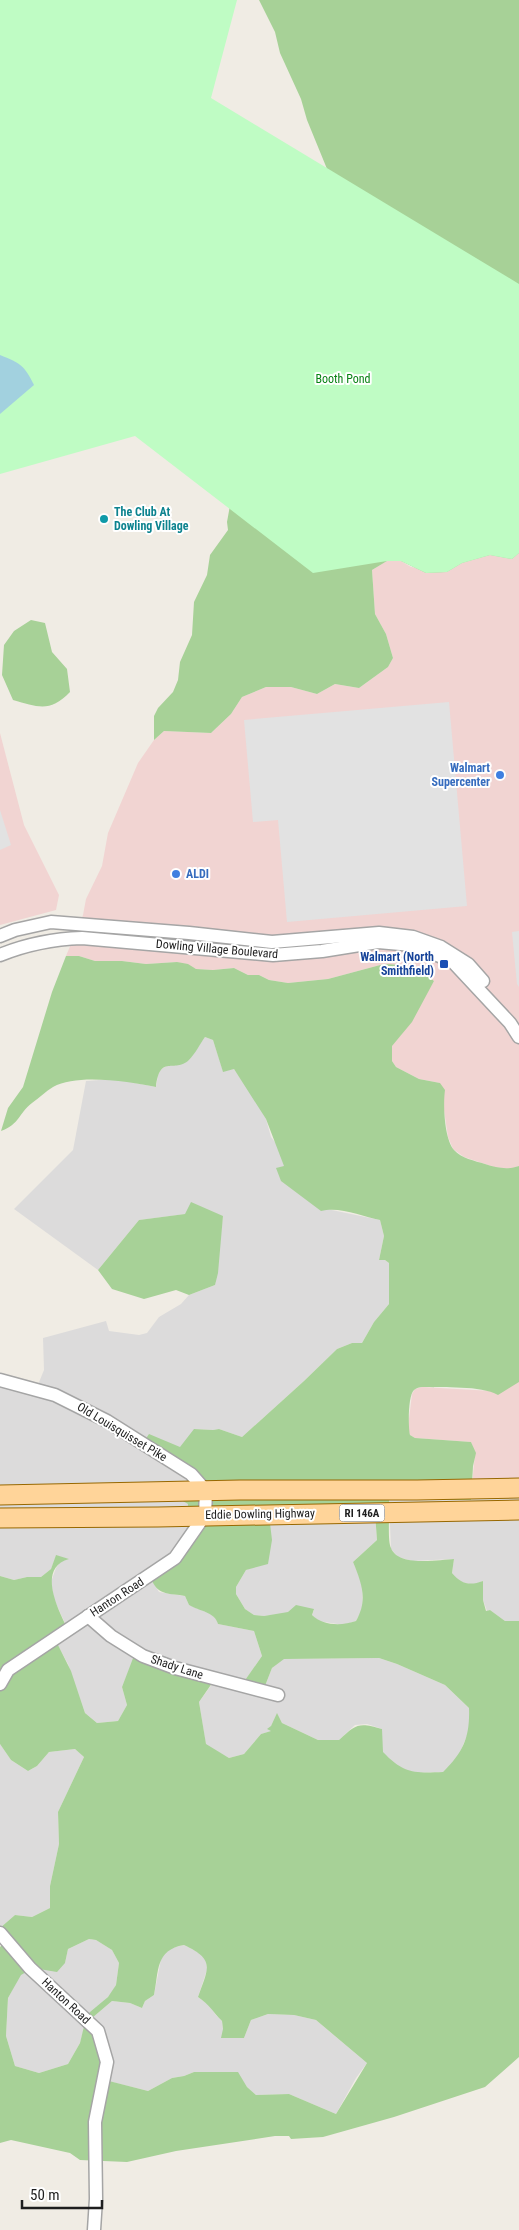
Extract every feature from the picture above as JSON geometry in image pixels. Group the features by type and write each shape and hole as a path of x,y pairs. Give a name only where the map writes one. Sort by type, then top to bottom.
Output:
{"main road":[{"name":"Eddie Dowling Highway","path":"0,1495 519,1488"},
{"name":"Eddie Dowling Highway","path":"0,1518 519,1510"}],"street":[{"name":"Dowling Village Boulevard","path":"0,936 14,930 52,922 272,942 379,933 413,937 441,947 468,964 519,1023"},
{"name":"Dowling Village Boulevard","path":"0,955 23,946 57,939 82,938 273,955 322,951 378,942 412,945 452,961 510,1023 519,1037"},
{"name":"Old Louisquisset Pike","path":"0,1380 55,1395 107,1420 191,1474 206,1491"},
{"path":"205,1516 206,1491"},
{"name":"Hanton Road","path":"0,1684 8,1670 175,1558 205,1516"},
{"name":"Shady Lane","path":"88,1616 111,1636 143,1656 174,1668 278,1695"},
{"name":"Hanton Road","path":"0,1933 30,1968 98,2031 107,2062 95,2122 96,2199 94,2230"}],"shaded area":[{"path":"519,553 519,1166 511,1169 494,1167 464,1157 453,1149 448,1137 440,1083 419,1079 396,1067 392,1061 391,1046 401,1035 434,981 384,964 328,979 288,983 269,980 259,975 248,975 234,968 196,969 177,962 146,964 122,961 95,961 79,956 66,956 83,915 86,899 102,866 108,833 138,763 154,740 164,731 211,733 231,714 242,697 266,687 291,687 317,694 335,684 359,688 388,667 393,658 386,634 375,614 372,570 387,561 401,561 411,567 447,572 462,563 490,555 512,559"},
{"path":"449,702 467,906 287,922 278,820 253,822 244,720"},
{"path":"0,733 24,825 59,895 56,910 0,925"},
{"path":"0,810 11,845 0,850"},
{"path":"519,931 519,987 517,984 512,932"},
{"path":"205,1037 213,1040 223,1071 234,1069 266,1119 271,1137 327,1209 380,1220 384,1236 379,1260 385,1260 389,1263 389,1304 374,1322 362,1343 352,1343 337,1349 242,1437 219,1429 194,1429 215,1485 170,1494 188,1504 187,1514 205,1516 186,1550 163,1574 152,1581 159,1592 185,1596 189,1605 211,1614 218,1624 254,1631 262,1656 242,1685 263,1691 272,1668 283,1659 379,1658 445,1685 469,1708 470,1729 457,1759 443,1772 413,1773 395,1765 382,1752 382,1729 367,1724 355,1725 339,1740 318,1740 282,1723 277,1714 271,1726 272,1731 261,1734 244,1754 229,1758 206,1745 199,1702 215,1680 136,1653 122,1687 127,1705 118,1721 97,1723 85,1713 68,1664 54,1638 68,1630 54,1599 51,1582 56,1568 61,1561 68,1559 56,1556 51,1569 41,1577 27,1577 14,1580 0,1576 0,1382 35,1392 44,1370 43,1338 106,1321 109,1331 139,1335 147,1333 159,1317 181,1304 189,1295 215,1285 223,1216 186,1214 139,1220 98,1270 14,1209 73,1150 86,1081 114,1079 156,1087 161,1069 171,1064 182,1064 189,1060"},
{"path":"519,1382 519,1489 472,1486 475,1453 471,1442 415,1438 410,1435 408,1427 412,1394 415,1389 422,1387 492,1391"},
{"path":"473,1489 519,1489 519,1621 505,1621 490,1610 487,1611 483,1600 483,1581 473,1585 458,1581 452,1573 454,1559 412,1561 398,1557 391,1549 389,1500 471,1500"},
{"path":"375,1513 377,1540 353,1562 362,1583 363,1608 356,1621 344,1625 318,1621 312,1615 314,1610 264,1616 254,1615 245,1609 236,1594 236,1587 246,1570 261,1564 269,1515"},
{"path":"0,1744 11,1760 28,1771 37,1766 49,1752 75,1749 84,1757 58,1812 59,1844 50,1886 50,1908 32,1917 15,1915 0,1928"},
{"path":"89,1939 96,1940 112,1950 119,1963 116,1985 112,1993 87,2018 80,2043 68,2064 39,2073 15,2066 6,2036 8,1998 20,1975 33,1968 65,1963 68,1949"},
{"path":"184,1945 200,1953 206,1959 207,1970 198,1997 212,2007 215,2014 222,2021 223,2029 244,2038 251,2020 268,2014 294,2015 316,2020 367,2063 356,2078 336,2114 289,2094 256,2095 247,2087 237,2072 194,2072 172,2078 148,2091 108,2081 92,2018 112,2001 130,2003 142,2008 145,2001 154,1995 161,1959 165,1953 171,1948"}],"green space":[{"name":"Booth Pond","path":"0,0 237,0 211,98 519,284 519,553 512,559 490,555 462,563 447,572 426,573 401,561 387,561 313,573 135,436 0,474"},
{"path":"259,0 519,0 519,553 512,559 490,555 462,563 447,572 426,573 401,561 387,561 372,570 375,614 386,634 393,658 388,667 359,688 335,684 317,694 291,687 266,687 242,697 231,714 211,733 164,731 154,740 154,716 158,708 173,692 178,680 180,662 192,635 194,602 207,575 210,555 228,530 227,522 231,500 334,186 307,120 301,99 280,53 275,32"},
{"path":"31,620 45,623 52,652 67,669 70,692 63,699 50,706 30,705 13,700 2,675 4,645 14,631"},
{"path":"66,956 79,956 95,961 122,961 146,964 177,962 188,964 196,969 234,968 248,975 259,975 269,980 288,983 328,979 384,964 402,965 422,972 434,981 412,1022 392,1046 392,1061 396,1067 419,1079 440,1083 445,1090 444,1112 446,1129 451,1145 457,1153 468,1159 494,1167 507,1168 519,1166 519,1382 498,1395 482,1390 462,1388 422,1387 414,1390 410,1404 410,1435 415,1438 471,1442 476,1453 473,1466 471,1500 389,1500 389,1539 395,1554 402,1558 419,1561 454,1559 452,1573 459,1580 470,1584 483,1581 483,1600 486,1611 490,1610 505,1621 519,1621 519,2057 485,2087 394,2117 323,2137 291,2139 289,2136 275,2136 176,2151 127,2162 80,2160 70,2153 11,2140 0,2143 0,1947 6,1941 0,1928 15,1915 32,1917 50,1908 50,1886 59,1844 58,1812 84,1757 75,1749 49,1752 37,1766 28,1771 11,1760 0,1744 0,1576 14,1580 27,1577 41,1577 51,1569 56,1555 69,1559 59,1564 54,1571 52,1580 56,1602 68,1630 55,1639 71,1671 85,1713 97,1723 118,1721 127,1705 122,1687 135,1653 215,1679 199,1702 206,1744 229,1758 244,1754 261,1734 271,1731 267,1729 271,1726 277,1713 282,1723 318,1740 339,1740 354,1728 363,1725 382,1729 383,1752 397,1765 410,1771 443,1772 461,1750 467,1735 469,1718 469,1708 445,1685 379,1658 284,1659 272,1668 263,1691 241,1686 262,1656 254,1631 218,1624 210,1614 189,1605 185,1596 162,1592 152,1581 176,1561 195,1537 187,1514 188,1504 170,1494 215,1485 170,1464 143,1443 149,1434 180,1447 194,1429 219,1429 242,1437 337,1349 352,1343 362,1343 374,1322 389,1304 389,1263 385,1260 379,1260 384,1236 380,1220 351,1212 321,1211 281,1181 276,1168 284,1166 266,1119 234,1069 223,1072 213,1040 205,1037 189,1060 183,1064 164,1067 161,1070 156,1087 104,1080 76,1080 64,1083 53,1087 45,1093 27,1107 12,1125 1,1131 8,1108 23,1087 52,992","holes":["375,1513 377,1540 353,1562 359,1578 363,1599 356,1621 345,1624 327,1623 316,1619 312,1615 314,1609 296,1605 288,1612 264,1616 254,1615 245,1609 236,1594 236,1587 246,1570 268,1564 272,1540 269,1515","89,1939 96,1940 112,1950 119,1963 116,1985 108,1997 90,2012 86,2018 80,2043 68,2064 39,2073 15,2066 6,2036 8,1998 21,1975 33,1968 57,1972 65,1963 68,1949","184,1945 194,1950 205,1960 207,1966 205,1979 198,1997 222,2021 221,2038 244,2038 251,2020 268,2014 294,2015 316,2020 367,2063 336,2114 289,2094 256,2095 247,2087 238,2072 194,2072 172,2078 148,2091 109,2081 92,2018 112,2001 130,2003 142,2008 145,2001 154,1995 158,1970 163,1957 175,1948"]},
{"path":"191,1202 223,1216 218,1273 215,1285 189,1295 176,1290 144,1299 112,1289 98,1270 139,1220 185,1214"}],"water":[{"path":"0,355 21,366 34,385 0,414"}],"place":[{"name":"The Club At Dowling Village","path":"104,519"},
{"name":"Walmart Supercenter","path":"500,775"},
{"name":"ALDI","path":"176,874"},
{"name":"Walmart (North Smithfield)","path":"444,964"}]}
